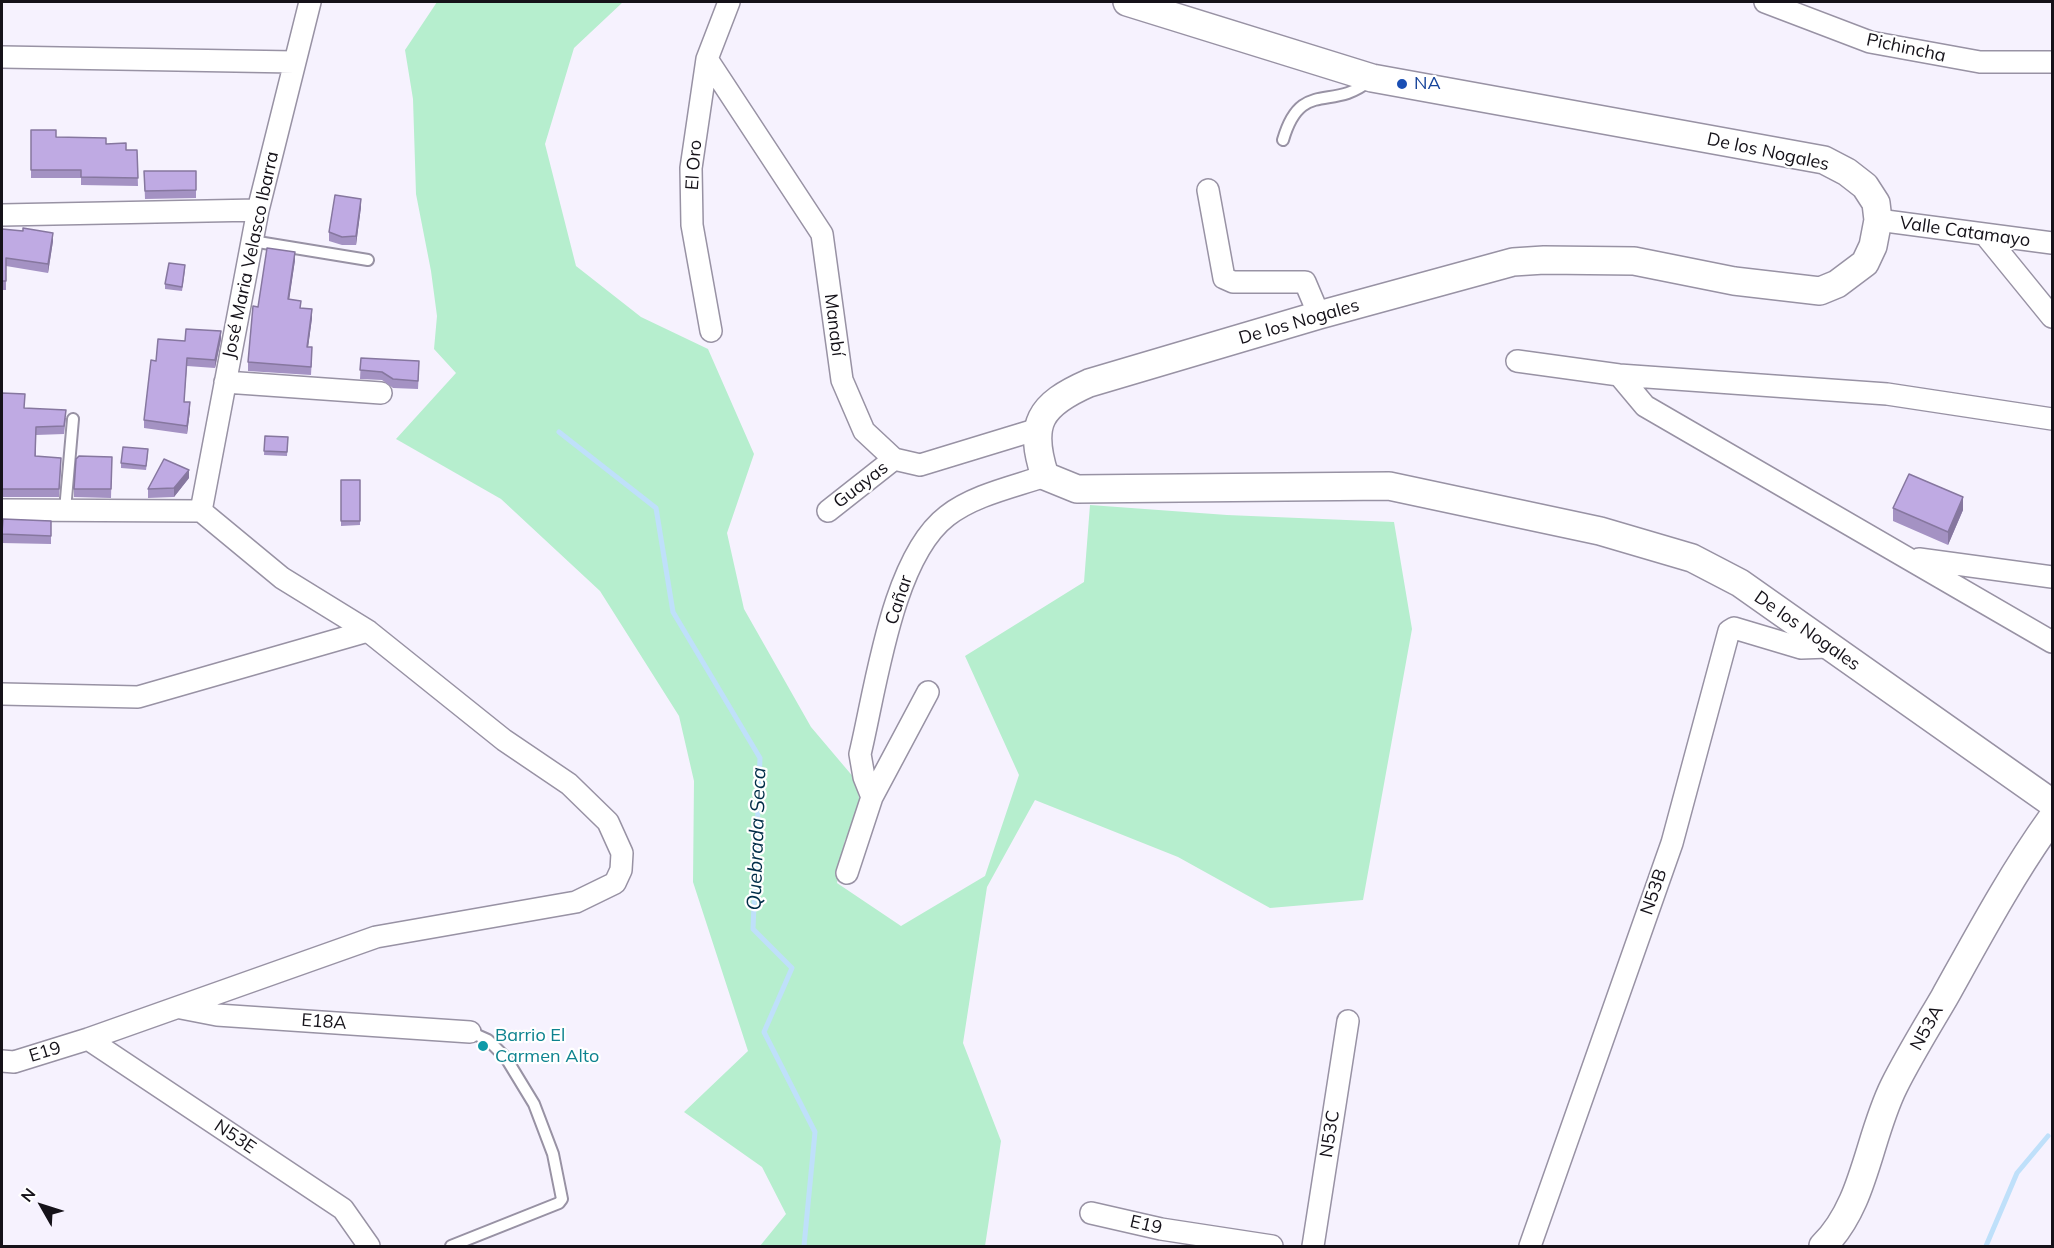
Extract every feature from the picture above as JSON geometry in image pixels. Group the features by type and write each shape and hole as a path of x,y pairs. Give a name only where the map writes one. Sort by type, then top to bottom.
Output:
{"street":[{"name":"José Maria Velasco Ibarra","path":"201,511 258,210 310,2"},
{"name":"El Oro","path":"711,331 692,225 691,179 707,59 729,2"},
{"name":"De los Nogales","path":"1038,429 1044,414 1054,401 1089,383 1319,315 1513,262 1634,261 1734,281 1820,291 1837,284 1865,263 1873,246 1878,220 1876,203 1865,186 1847,172 1824,160 1372,78 1127,2"},
{"name":"Pichincha","path":"1765,2 1870,42 1980,62 2052,62"},
{"path":"2,57 294,62"},
{"name":"Manabí","path":"707,59 822,234 842,380 864,430 894,459"},
{"path":"1208,190 1224,278 1233,282 1305,282 1319,315"},
{"path":"2,214 258,210"},
{"name":"Valle Catamayo","path":"1878,220 2052,243"},
{"path":"1986,236 2052,317"},
{"path":"1517,361 1619,375 1887,394 2052,419"},
{"path":"1619,375 1645,406 2052,642"},
{"path":"225,382 381,393"},
{"path":"894,459 920,465 1038,429"},
{"path":"1038,429 1035,441 1045,476"},
{"name":"Guayas","path":"828,511 894,459"},
{"name":"De los Nogales","path":"1045,476 1077,489 1389,486 1588,528 1692,558 1719,570 2052,802"},
{"name":"Cañar","path":"872,797 862,771 860,754 894,609 914,556 940,522 964,505 1045,476"},
{"path":"2,510 201,511 282,578 368,631"},
{"path":"1906,557 2052,576"},
{"name":"N53B","path":"1530,1246 1672,843 1729,631 1734,628 1801,648 1829,647"},
{"path":"2,694 138,697 368,631"},
{"name":"E19","path":"2,1061 14,1062 88,1039 376,937 576,902 615,883 621,870 622,853 608,822 569,784 504,740 368,631"},
{"path":"847,873 872,797 928,692"},
{"name":"N53A","path":"1823,1246 1839,1231 1850,1210 1875,1131 1894,1086 2024,857 2052,818"},
{"name":"E18A","path":"177,1008 217,1015 470,1032"},
{"name":"N53C","path":"1313,1246 1348,1021"},
{"name":"N53E","path":"88,1039 343,1209 369,1246"},
{"name":"E19","path":"1091,1213 1161,1229 1272,1246"}],"lane":[{"path":"1283,140 1289,120 1300,106 1312,99 1361,88 1372,78"},
{"path":"252,241 368,260"},
{"path":"64,510 72,419"},
{"path":"451,1246 559,1203 562,1199 553,1154 534,1104 506,1058 488,1040 470,1032"}],"green space":[{"path":"437,2 623,2 574,48 545,144 576,266 641,317 708,349 754,454 727,533 744,609 811,727 855,779 862,811 845,840 837,883 901,926 985,876 1019,775 965,656 1084,582 1090,505 1227,515 1394,522 1412,629 1363,900 1270,908 1178,857 1035,800 987,887 963,1043 1001,1141 985,1246 760,1246 786,1214 762,1167 684,1112 748,1051 693,882 694,781 679,716 600,591 501,499 396,439 456,373 434,349 437,316 416,194 413,99 405,50"}],"building":[{"path":"31,130 56,130 56,137 106,138 106,144 126,143 126,150 137,150 138,178 81,177 81,170 31,170"},
{"path":"144,171 196,171 196,190 145,191"},
{"path":"335,195 361,199 356,236 342,237 329,232"},
{"path":"23,228 53,233 48,264 6,258 6,281 2,281 2,229 23,231"},
{"path":"267,248 295,252 288,299 301,301 300,308 312,309 307,347 312,347 311,367 248,362 253,306 258,307"},
{"path":"169,263 185,265 182,287 165,284"},
{"path":"186,329 221,331 215,360 187,358 184,402 190,402 187,426 144,420 151,360 156,361 158,339 185,341"},
{"path":"361,358 419,361 418,381 393,379 382,372 360,370"},
{"path":"2,393 25,394 24,408 66,410 64,426 36,427 35,456 61,458 59,489 2,489"},
{"path":"265,436 288,437 287,452 264,451"},
{"path":"123,447 148,449 146,466 121,463"},
{"path":"79,456 112,457 111,489 74,489 76,459"},
{"path":"164,459 189,470 174,488 148,489"},
{"path":"1909,474 1963,497 1948,532 1893,508"},
{"path":"341,480 360,480 360,521 341,521"},
{"path":"3,519 51,521 51,536 2,534"}],"waterway":[{"name":"Quebrada Seca","path":"559,432 656,508 673,612 760,758 753,929 792,968 764,1032 815,1132 804,1246"},
{"path":"1986,1246 2017,1173 2048,1136"}],"place":[{"name":"NA","path":"1402,84"},
{"name":"Barrio El Carmen Alto","path":"483,1046"}]}
